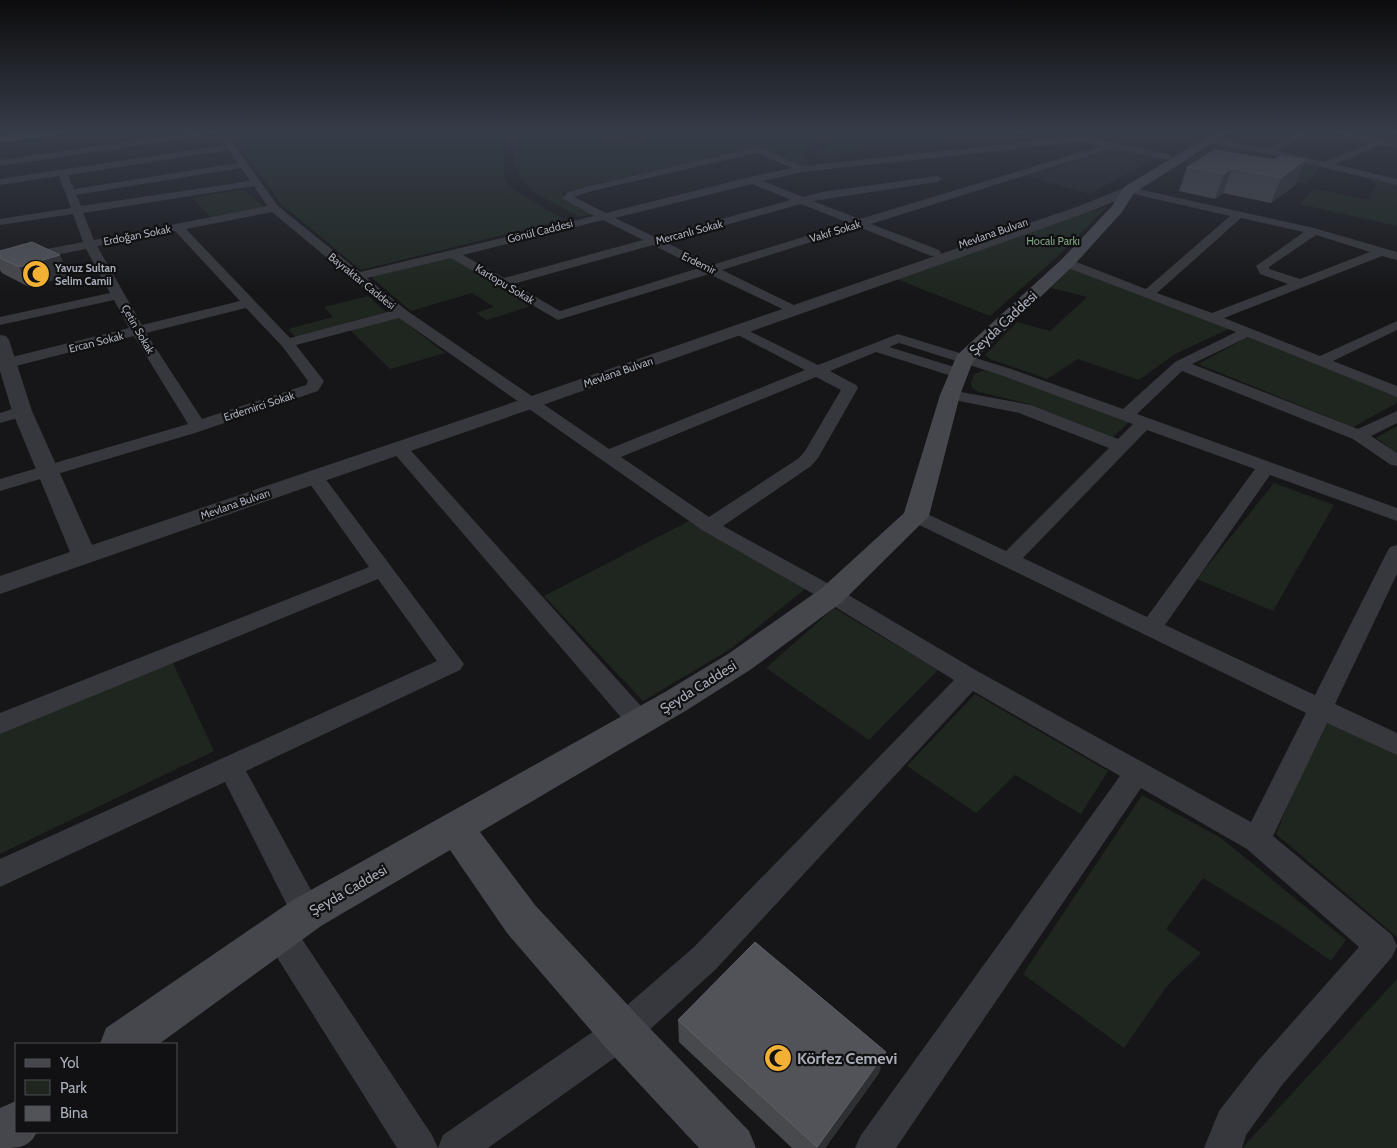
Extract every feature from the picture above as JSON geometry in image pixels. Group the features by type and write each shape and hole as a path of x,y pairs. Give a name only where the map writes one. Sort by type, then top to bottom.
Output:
{"main road":[{"name":"Mevlana Bulvarı","path":"1123,189 1128,186"},
{"name":"Mevlana Bulvarı","path":"1123,189 1129,186"},
{"name":"Şeyda Caddesi","path":"957,376 1117,209 1123,189"},
{"path":"916,516 957,376"},
{"name":"Şeyda Caddesi","path":"123,1043 293,922 640,722 739,662 832,595 916,516"},
{"path":"455,828 521,919 622,1032 732,1148"},
{"path":"0,1137 15,1126"}],"street":[{"name":"Çetin Sokak","path":"67,186 90,244 138,331 198,426"},
{"path":"70,193 116,186"},
{"path":"0,222 240,186"},
{"name":"Bayraktar Caddesi","path":"258,186 274,208 401,313 709,526 832,595 970,678 1257,840 1382,946 1270,1073 1232,1124 1223,1148"},
{"name":"Erdemir","path":"603,186 572,194 567,198 789,308"},
{"name":"Gönül Caddesi","path":"356,277 727,186"},
{"path":"765,186 935,253"},
{"name":"Mercanlı Sokak","path":"502,283 803,200 840,192 888,186"},
{"path":"948,186 961,194"},
{"name":"Vakıf Sokak","path":"558,316 988,186"},
{"path":"1123,189 1314,231 1397,256"},
{"name":"Mevlana Bulvarı","path":"0,571 81,550 314,478 399,448 524,399 739,330 789,308 935,253 1123,189"},
{"name":"Mevlana Bulvarı","path":"0,585 81,550 1084,209 1123,189"},
{"name":"Erdoğan Sokak","path":"0,262 274,208"},
{"path":"1148,294 1239,214"},
{"name":"Erdemirci Sokak","path":"0,485 198,426 312,388 316,381 312,373 287,343 178,227"},
{"path":"1298,283 1270,274 1261,268 1314,231"},
{"path":"1212,318 1383,251"},
{"name":"Kartopu Sokak","path":"452,253 558,316"},
{"path":"1067,263 1248,332 1397,392"},
{"path":"0,321 118,295"},
{"name":"Ercan Sokak","path":"3,364 249,303"},
{"path":"287,343 401,313"},
{"path":"1321,361 1397,325"},
{"path":"709,526 790,473 812,454 850,388 739,330"},
{"path":"1126,415 1180,365 1248,332"},
{"path":"608,456 898,338 1005,404 1122,447"},
{"path":"0,340 3,364 81,550"},
{"path":"1180,365 1359,435 1397,461"},
{"path":"957,376 1003,371 1397,515"},
{"path":"0,418 22,412"},
{"path":"1359,435 1397,416"},
{"path":"1009,560 1145,422"},
{"path":"399,448 640,722"},
{"path":"1151,628 1265,468"},
{"path":"0,873 452,664 314,478"},
{"path":"916,516 1397,745"},
{"path":"1257,840 1397,552"},
{"path":"0,724 381,570"},
{"path":"456,1148 622,1032 705,958 970,678"},
{"path":"230,766 293,922 419,1148"},
{"path":"874,1148 1137,773"}],"shaded area":[{"path":"1060,186 1105,186 1090,194"}],"green space":[{"path":"268,186 509,186 564,220 361,270 281,204"},
{"path":"528,186 590,186 562,192 562,198 592,214 579,217 538,194"},
{"path":"1376,186 1397,186 1397,226 1299,204 1314,189 1369,200"},
{"path":"240,190 245,191 264,207 211,217 192,198"},
{"name":"Hocalı Parkı","path":"1108,206 1056,258 990,316 894,278"},
{"path":"440,257 454,258 534,305 487,320 476,313 494,307 472,293 411,311 372,278 372,276"},
{"path":"1072,267 1231,328 1175,354 1139,380 1078,359 1047,379 990,359 985,355 1017,322 1050,331 1087,297 1051,288"},
{"path":"368,296 386,312 295,337 288,329 333,317 324,307"},
{"path":"398,317 445,353 390,369 350,330"},
{"path":"1250,336 1397,396 1397,403 1353,427 1198,364"},
{"path":"985,370 998,372 1129,422 1113,437 1029,404 979,392 972,388 971,384 974,374"},
{"path":"1397,426 1397,453 1376,438"},
{"path":"1274,483 1334,505 1273,611 1197,579"},
{"path":"689,521 805,589 732,648 643,701 544,596"},
{"path":"834,608 938,670 869,740 766,668"},
{"path":"172,661 214,751 0,854 0,729"},
{"path":"975,694 1108,771 1081,814 1015,775 976,813 907,766"},
{"path":"1324,719 1397,753 1397,937 1276,834"},
{"path":"1142,795 1221,838 1346,940 1331,961 1281,926 1203,878 1166,929 1201,953 1167,986 1124,1048 1023,974"},
{"path":"1397,979 1397,1148 1243,1148 1244,1146"}],"building":[{"path":"32,242 60,255 19,267 0,258 0,251"},
{"name":"Körfez Cemevi","path":"755,942 886,1052 817,1147 678,1020"}],"place":[{"name":"Yavuz Sultan Selim Camii","path":"36,274"},
{"name":"Körfez Cemevi","path":"778,1058"}]}
